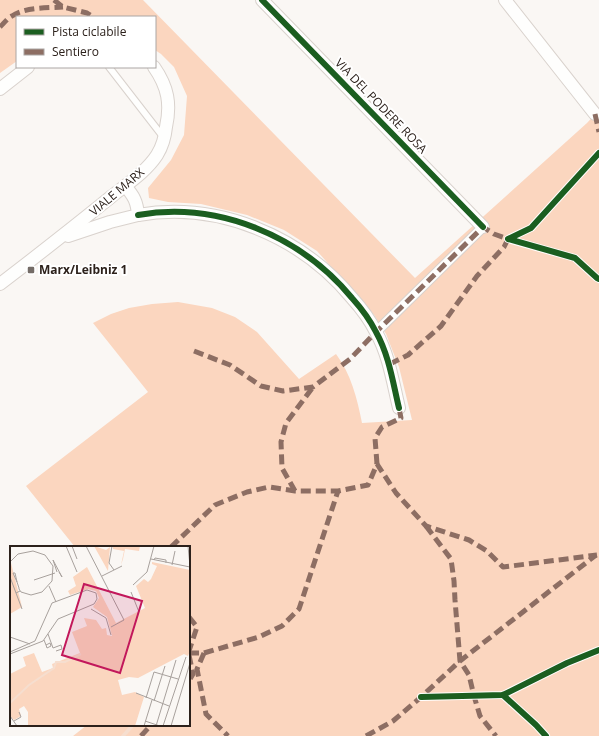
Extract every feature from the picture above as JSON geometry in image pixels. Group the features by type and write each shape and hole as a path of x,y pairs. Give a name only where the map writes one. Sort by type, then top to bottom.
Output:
{"street":[{"name":"VIA DEL PODERE ROSA","path":"262,0 483,227"},
{"path":"505,0 595,114"},
{"path":"0,88 27,68"},
{"name":"VIALE MARX","path":"0,284 139,175 159,152 164,138 168,118 168,102 166,88 155,68"},
{"path":"125,186 136,201 138,215"},
{"path":"57,240 124,218 165,212 213,215 246,224 278,238 308,256 334,278 356,303 376,332 383,347 399,408"},
{"path":"376,332 483,227"}],"lane":[{"path":"110,68 164,138"}],"shaded area":[{"path":"0,0 143,0 415,278 587,123 599,110 599,736 73,736 86,726 190,726 190,546 74,546 26,486 148,392 93,323 111,314 129,308 152,304 178,302 212,308 235,317 257,332 299,379 336,354 350,378 362,423 412,420 399,367 386,334 374,315 317,251 284,230 247,215 201,204 168,202 149,198 148,188 171,160 184,135 187,96 174,67 156,51 156,16 16,16 16,62 0,73"}],"waterway":[{"path":"123,736 132,726"}],"marked path":[{"path":"54,0 63,7 87,13 92,16"},
{"path":"0,27 10,17 23,11 37,8 63,7"},
{"path":"595,114 599,132"},
{"path":"194,351 230,365 261,386 283,391 313,387 350,359 483,227 494,234 508,239 504,247 477,276 441,326 408,355 388,365"},
{"path":"295,491 282,468 281,442 286,423 313,387"},
{"path":"377,464 375,438 382,427 401,418 399,408"},
{"path":"172,546 215,505 247,492 269,487 295,491 338,491 368,485 377,464 396,493 426,526 469,540 487,551 503,567 597,555"},
{"path":"204,653 259,637 282,626 299,609 338,491"},
{"path":"426,526 451,559 460,661 469,675 480,716 496,736"},
{"path":"366,736 393,721 460,661 596,555"},
{"path":"190,618 197,627 190,648"},
{"path":"190,653 204,653 197,669 206,714 228,736"},
{"path":"190,660 193,674 190,679"},
{"path":"141,736 150,726"}],"cycle path":[{"path":"262,0 483,227"},
{"path":"599,153 531,228 508,239 575,258 599,279"},
{"path":"138,215 168,212 198,213 227,219 256,228 283,241 308,257 331,276 355,302 371,323 384,350 393,379 399,408"},
{"path":"421,697 503,695 567,663 599,650"},
{"path":"503,695 546,736"}],"place":[{"name":"Marx/Leibniz 1","path":"31,270"}]}
